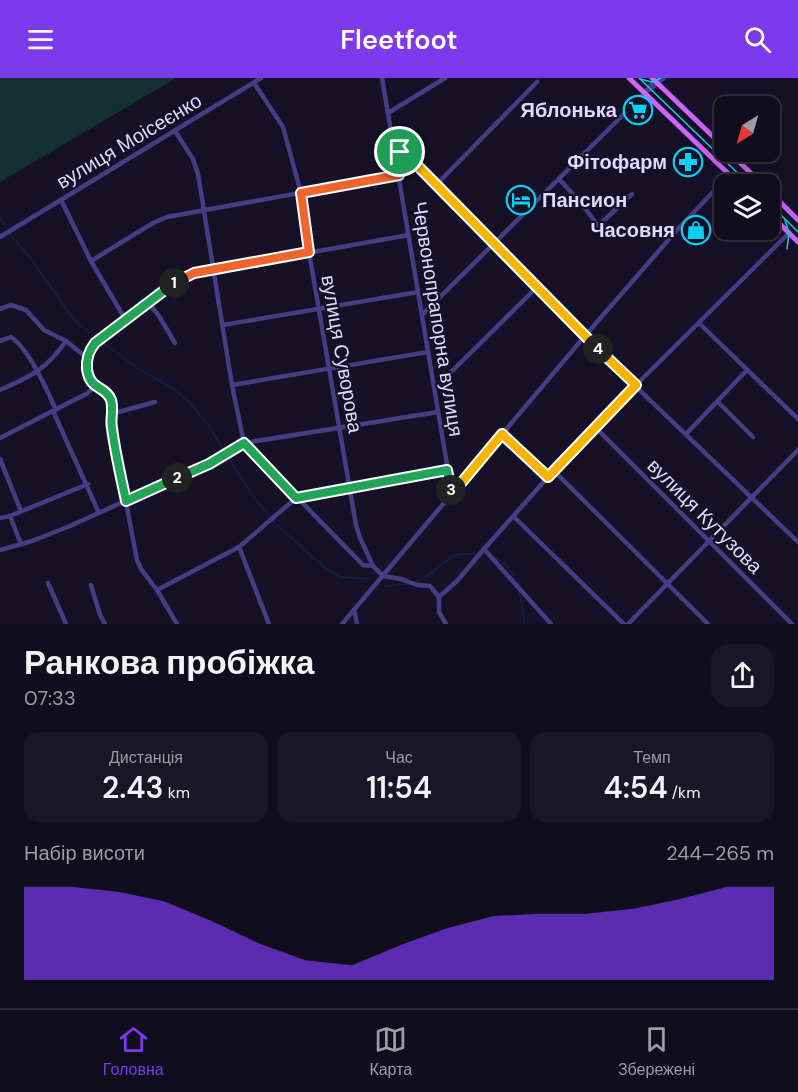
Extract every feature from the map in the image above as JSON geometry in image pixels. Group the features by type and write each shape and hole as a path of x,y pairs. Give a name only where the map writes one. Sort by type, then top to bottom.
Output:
{"main road":[{"path":"629,78 728,174"},
{"path":"655,80 714,137"},
{"path":"739,162 752,174"},
{"path":"780,202 798,220"},
{"path":"780,224 798,242"}],"street":[{"name":"вулиця Моісеєнко","path":"0,237 261,78"},
{"name":"Червонопрапорна вулиця","path":"382,78 452,494"},
{"path":"388,113 445,78"},
{"path":"422,315 494,245 655,80 664,78"},
{"name":"вулиця Суворова","path":"254,82 283,126 301,193 309,252 358,533 373,566"},
{"path":"436,185 537,82"},
{"path":"175,131 196,166 224,325 232,385 244,443 363,565 373,566 383,576 430,586 439,597 439,612 446,624"},
{"path":"392,140 585,337 798,542"},
{"path":"395,157 399,152 406,154"},
{"path":"91,261 159,219 399,175"},
{"path":"559,179 598,226 632,194"},
{"path":"342,624 585,337 677,230 714,191"},
{"path":"61,200 91,261 125,319"},
{"path":"439,597 497,536 548,477 636,385 789,233"},
{"path":"177,624 137,560 112,428 112,406 108,395 94,386 88,374 87,358 95,343 189,274 409,235"},
{"path":"435,388 536,288"},
{"path":"224,325 418,292"},
{"path":"148,302 175,343"},
{"path":"0,309 11,305 26,310 44,330 66,341 87,358"},
{"path":"699,323 798,420"},
{"path":"0,341 14,339 38,373 99,513"},
{"path":"0,390 38,373 56,356 66,341"},
{"path":"232,385 428,352"},
{"path":"686,434 747,370"},
{"path":"0,438 88,393 94,386"},
{"path":"111,414 155,402"},
{"path":"718,402 753,437"},
{"path":"0,550 70,526 209,464 244,443 438,412"},
{"name":"вулиця Кутузова","path":"596,428 792,624"},
{"path":"502,434 548,477"},
{"path":"514,517 626,624 798,450"},
{"path":"0,459 21,511"},
{"path":"157,590 240,547 296,498 349,486 447,470"},
{"path":"554,471 708,624"},
{"path":"0,518 88,484"},
{"path":"10,516 21,544"},
{"path":"240,547 269,624"},
{"path":"484,549 551,624"},
{"path":"48,583 66,624"},
{"path":"92,585 105,624"},
{"path":"354,610 357,624"}],"green space":[{"path":"0,78 176,78 0,182"}],"waterway":[{"path":"0,218 8,230"},
{"path":"10,234 32,260 74,320 97,338"},
{"path":"101,341 137,368 174,389 190,403 209,426 225,452"},
{"path":"227,456 252,495 275,523 325,568 340,577 371,579"},
{"path":"415,582 424,578 449,558 476,554"},
{"path":"495,558 509,567 517,583"},
{"path":"385,586 407,584"},
{"path":"519,590 525,624"}],"tram line":[{"path":"639,78 739,174"},
{"path":"640,79 652,82 661,78"},
{"path":"780,214 798,232"},
{"path":"785,220 789,233 787,249"}],"place":[{"name":"Яблонька","path":"638,110"},
{"name":"Фітофарм","path":"688,162"},
{"name":"Пансион","path":"521,200"},
{"name":"Часовня","path":"696,230"}],"route":[{"path":"400,152 406,154 536,288 636,385 548,477 502,434 452,494 447,470 349,486 296,498 244,443 209,464 126,501 112,428 111,401 104,391 94,386 88,374 87,358 95,343 189,274 309,252 301,193 399,175 395,157 400,152"}]}
